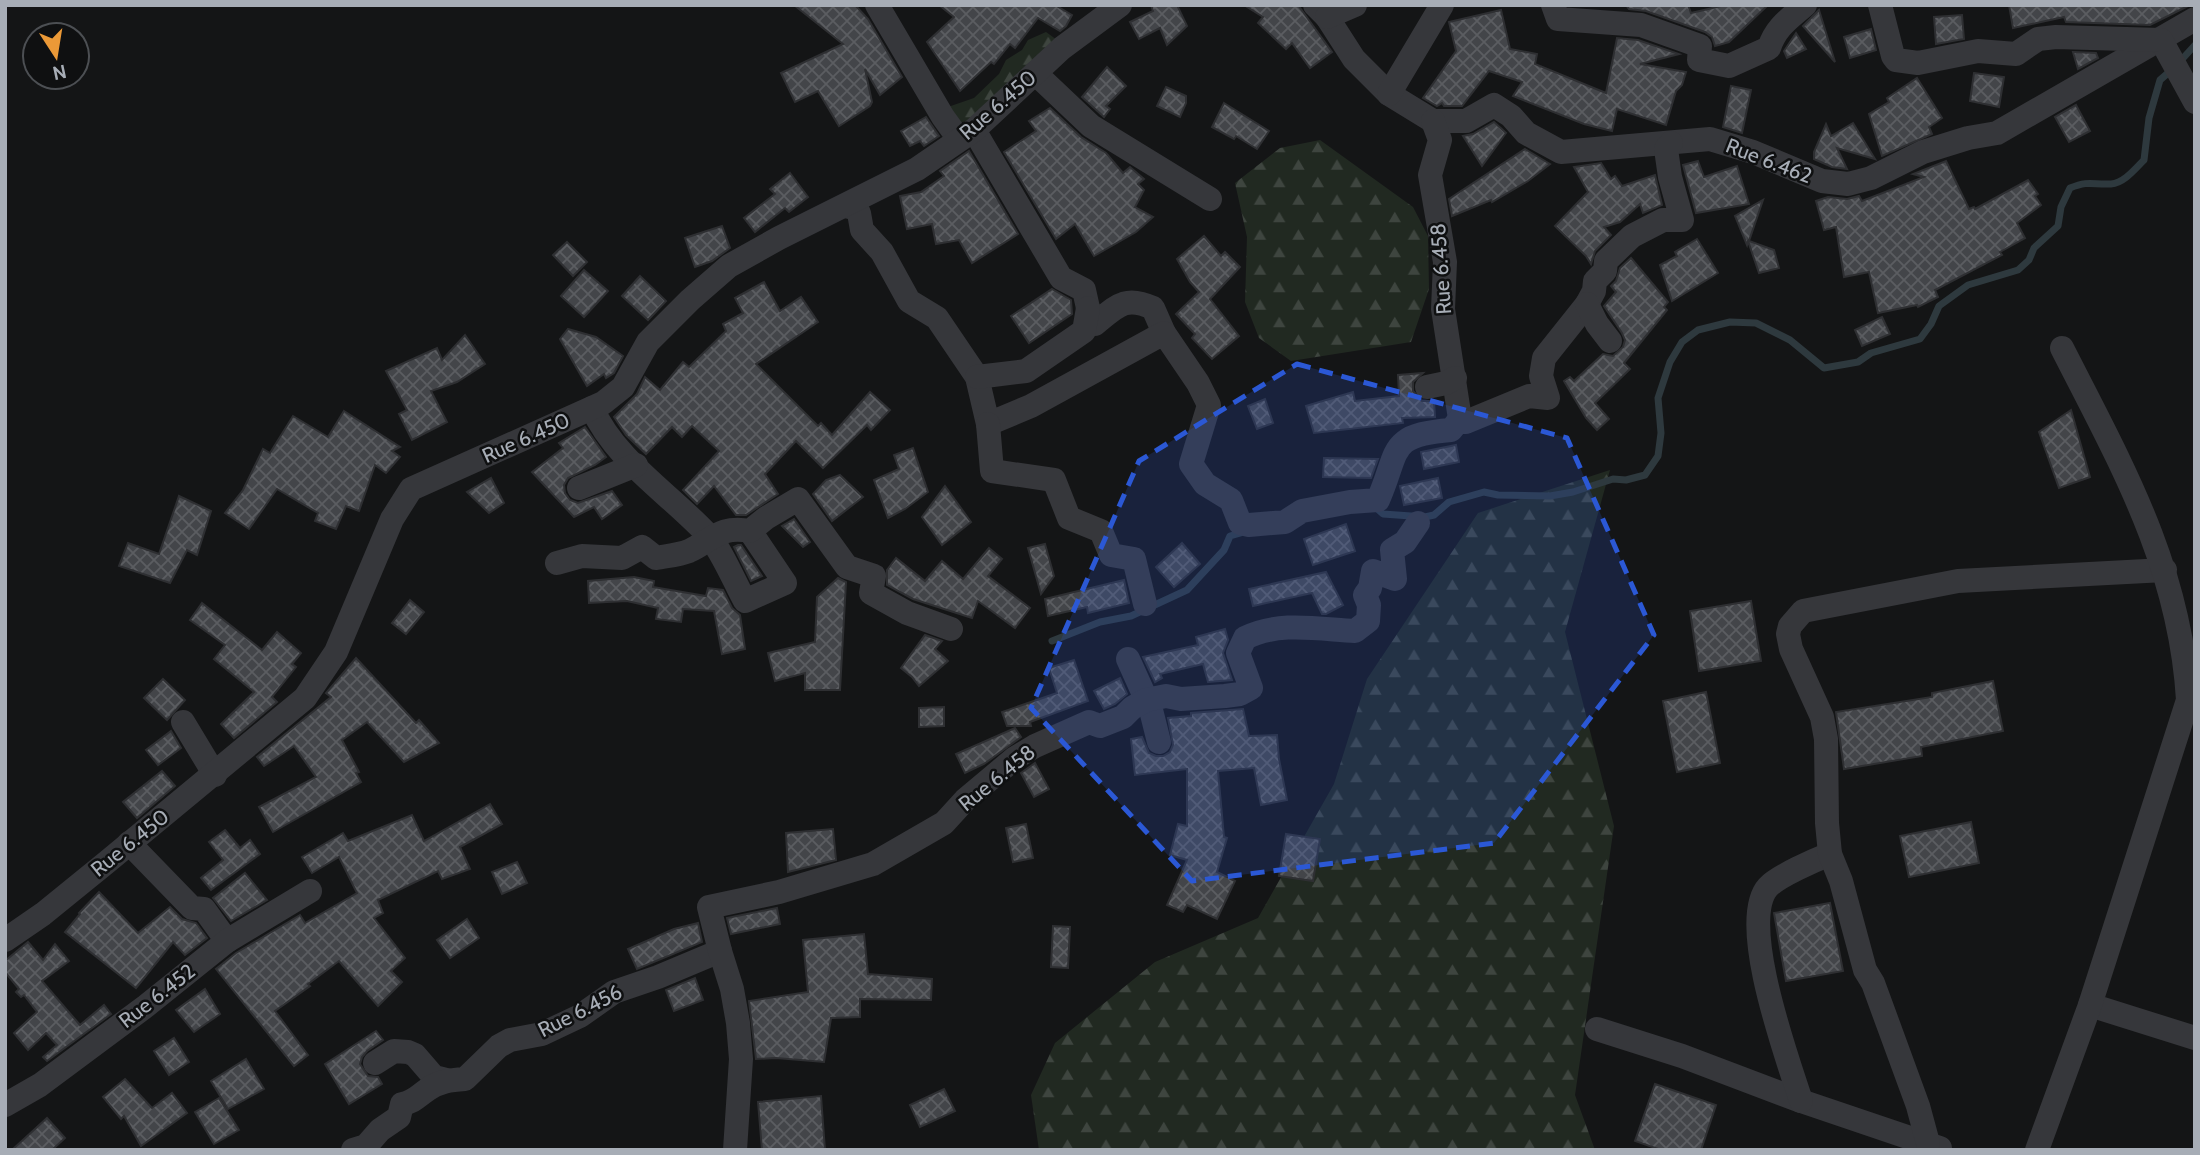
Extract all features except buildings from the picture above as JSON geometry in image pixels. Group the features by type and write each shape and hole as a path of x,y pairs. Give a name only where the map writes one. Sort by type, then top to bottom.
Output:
{"street":[{"path":"877,5 943,117 967,134 1061,278 1084,290 1095,324 1122,303 1141,302 1153,308 1164,333 1198,383 1209,405 1191,464 1205,484 1230,500 1240,523 1249,525 1285,522 1302,511 1378,500 1390,474 1394,453 1403,441 1427,432 1451,430 1460,419 1466,422 1529,396 1558,397 1541,376 1545,358 1587,304 1594,291 1595,281 1605,271 1606,261 1632,236 1663,219 1682,220 1667,159 1666,149 1671,143"},
{"name":"Rue 6.450","path":"5,940 43,914 215,775 304,698 336,652 392,519 411,489 603,403 623,387 648,342 729,266 917,169 948,149 1062,48 1120,5"},
{"path":"1355,5 1321,11 1354,59 1389,94 1433,121"},
{"path":"1389,94 1442,5"},
{"path":"1553,5 1558,19 1641,25 1700,47 1699,60 1729,66 1769,48 1773,34 1805,5"},
{"path":"1880,5 1893,56 1906,63 1978,51 2016,54 2038,39 2047,38 2161,40 2195,102"},
{"name":"Rue 6.462","path":"1433,121 1466,121 1494,105 1511,116 1526,133 1561,152 1710,139 1754,152 1822,181 1848,184 1871,178 1923,152 1968,138 1997,133 2195,19"},
{"path":"1035,73 1091,126 1210,199"},
{"name":"Rue 6.458","path":"1433,121 1440,140 1430,175 1445,262 1443,309 1460,419"},
{"path":"846,206 859,213 862,230 882,252 909,301 937,318 977,377 988,424 992,471 1054,480 1069,518 1101,531 1111,555 1134,559 1145,604"},
{"path":"1587,304 1610,341"},
{"path":"977,377 1026,372 1084,331 1088,308"},
{"path":"988,424 1031,406 1164,333"},
{"path":"2037,1150 2090,1005 2188,700 2186,665 2165,570 2135,491 2062,348"},
{"path":"1427,387 1455,378"},
{"path":"557,563 582,556 622,558 642,547 656,558 688,551 710,537 735,528 750,531 785,583 745,601 710,537 636,465 597,419 592,408"},
{"path":"579,488 636,465"},
{"path":"750,531 798,499 847,567 874,576 871,593 906,625 951,629"},
{"path":"1146,700 1166,696 1181,699 1240,694 1251,688 1238,653 1245,638 1258,631 1288,628 1355,631 1368,621 1369,605 1364,595 1370,588 1373,571 1395,579 1392,550 1405,542 1418,523"},
{"path":"1936,1147 1918,1106 1873,983 1865,970 1841,881 1830,854 1826,739 1822,717 1791,649 1787,634 1790,626 1803,611 1958,581 2165,570"},
{"path":"1129,659 1151,710 1159,742"},
{"name":"Rue 6.458","path":"735,1150 741,1059 732,989 709,907 779,892 873,863 944,823 965,800 1015,758 1035,746 1089,722 1100,726 1123,718 1132,708 1146,700"},
{"path":"183,722 215,775"},
{"path":"129,844 192,908 204,909 227,941"},
{"path":"1801,1101 1772,1008 1758,940 1759,910 1767,887 1805,864 1830,854"},
{"name":"Rue 6.452","path":"5,1105 40,1085 227,941 310,891"},
{"name":"Rue 6.456","path":"353,1150 366,1146 380,1130 398,1117 402,1104 411,1102 428,1088 446,1080 466,1079 499,1046 542,1034 580,1016 614,992 720,951"},
{"path":"2090,1005 2195,1038"},
{"path":"1597,1030 1682,1056 1801,1101 1936,1147"},
{"path":"375,1063 394,1051 408,1052 415,1055 434,1077 446,1080"}],"highlighted area":[{"path":"1297,364 1567,438 1654,635 1494,843 1192,881 1031,708 1139,461"}],"green space":[{"path":"1046,32 1057,40 971,120 958,123 948,107 974,98 999,74 1006,60 1022,50 1028,40"},
{"path":"1320,140 1413,207 1428,236 1429,289 1411,342 1291,361 1259,338 1245,302 1247,237 1235,183 1280,148"},
{"path":"1610,470 1565,632 1614,826 1575,1095 1595,1150 1039,1150 1031,1095 1055,1043 1155,962 1258,918 1334,784 1367,679 1478,513"}],"waterway":[{"path":"1374,506 1383,514 1425,517 1434,515 1449,502 1484,492 1498,495 1550,496 1573,492 1613,479 1626,480 1645,475 1658,456 1661,433 1658,398 1670,362 1682,342 1698,330 1730,322 1756,323 1790,340 1824,368 1858,362 1871,353 1920,339 1939,306 1968,285 2018,270 2029,260 2034,248 2058,226 2061,207 2070,188 2087,183 2116,183 2144,160 2149,118 2160,80 2195,45"},
{"path":"1052,641 1100,622 1131,616 1187,590 1224,550 1230,536 1244,532"}]}
